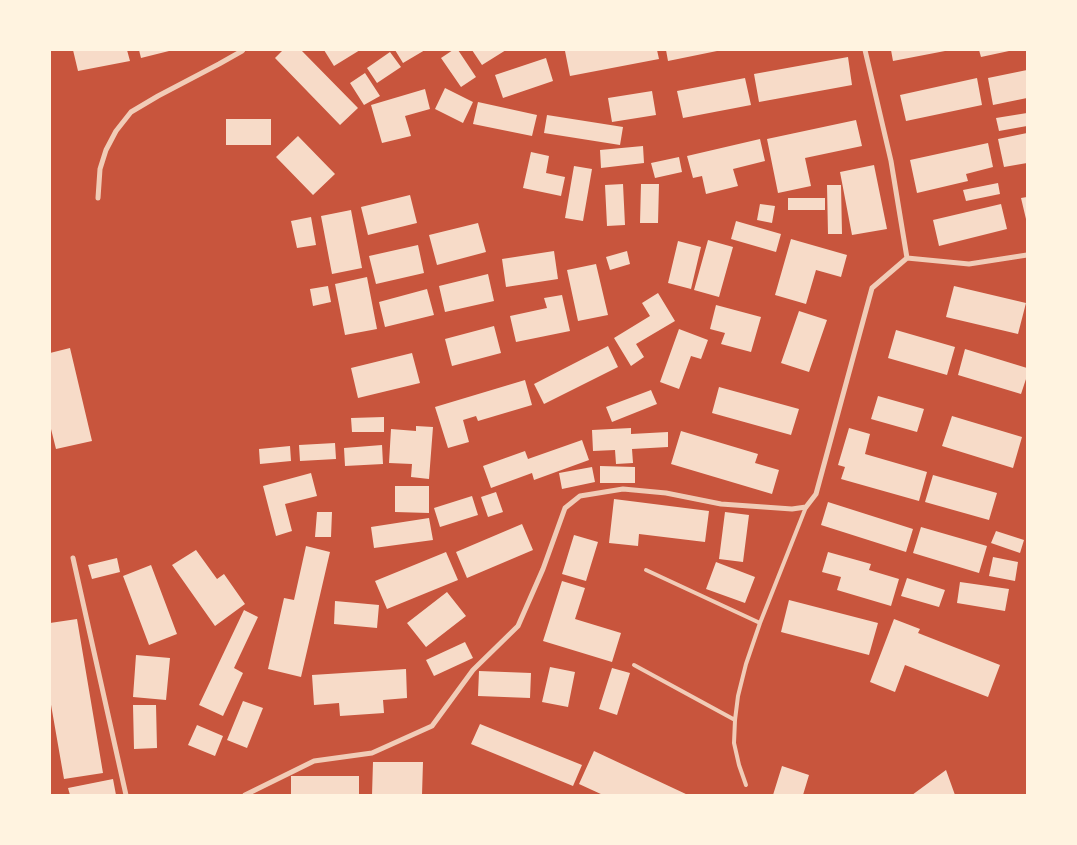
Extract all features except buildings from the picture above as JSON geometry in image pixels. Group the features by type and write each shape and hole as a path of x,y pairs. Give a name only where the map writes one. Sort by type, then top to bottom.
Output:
{"street":[{"path":"98,198 100,169 106,150 116,131 131,112 243,50"},
{"path":"865,50 891,161 906,258"},
{"path":"245,795 314,761 372,753 432,726 473,670 518,626 566,508 580,496 623,489 666,493 721,504 792,509 806,507 816,494 872,288 906,258 969,264 1027,255"},
{"path":"73,558 126,795"}],"lane":[{"path":"746,785 734,744 738,696 746,664 760,623 806,507"},
{"path":"646,570 760,623"},
{"path":"634,665 735,720"}]}
